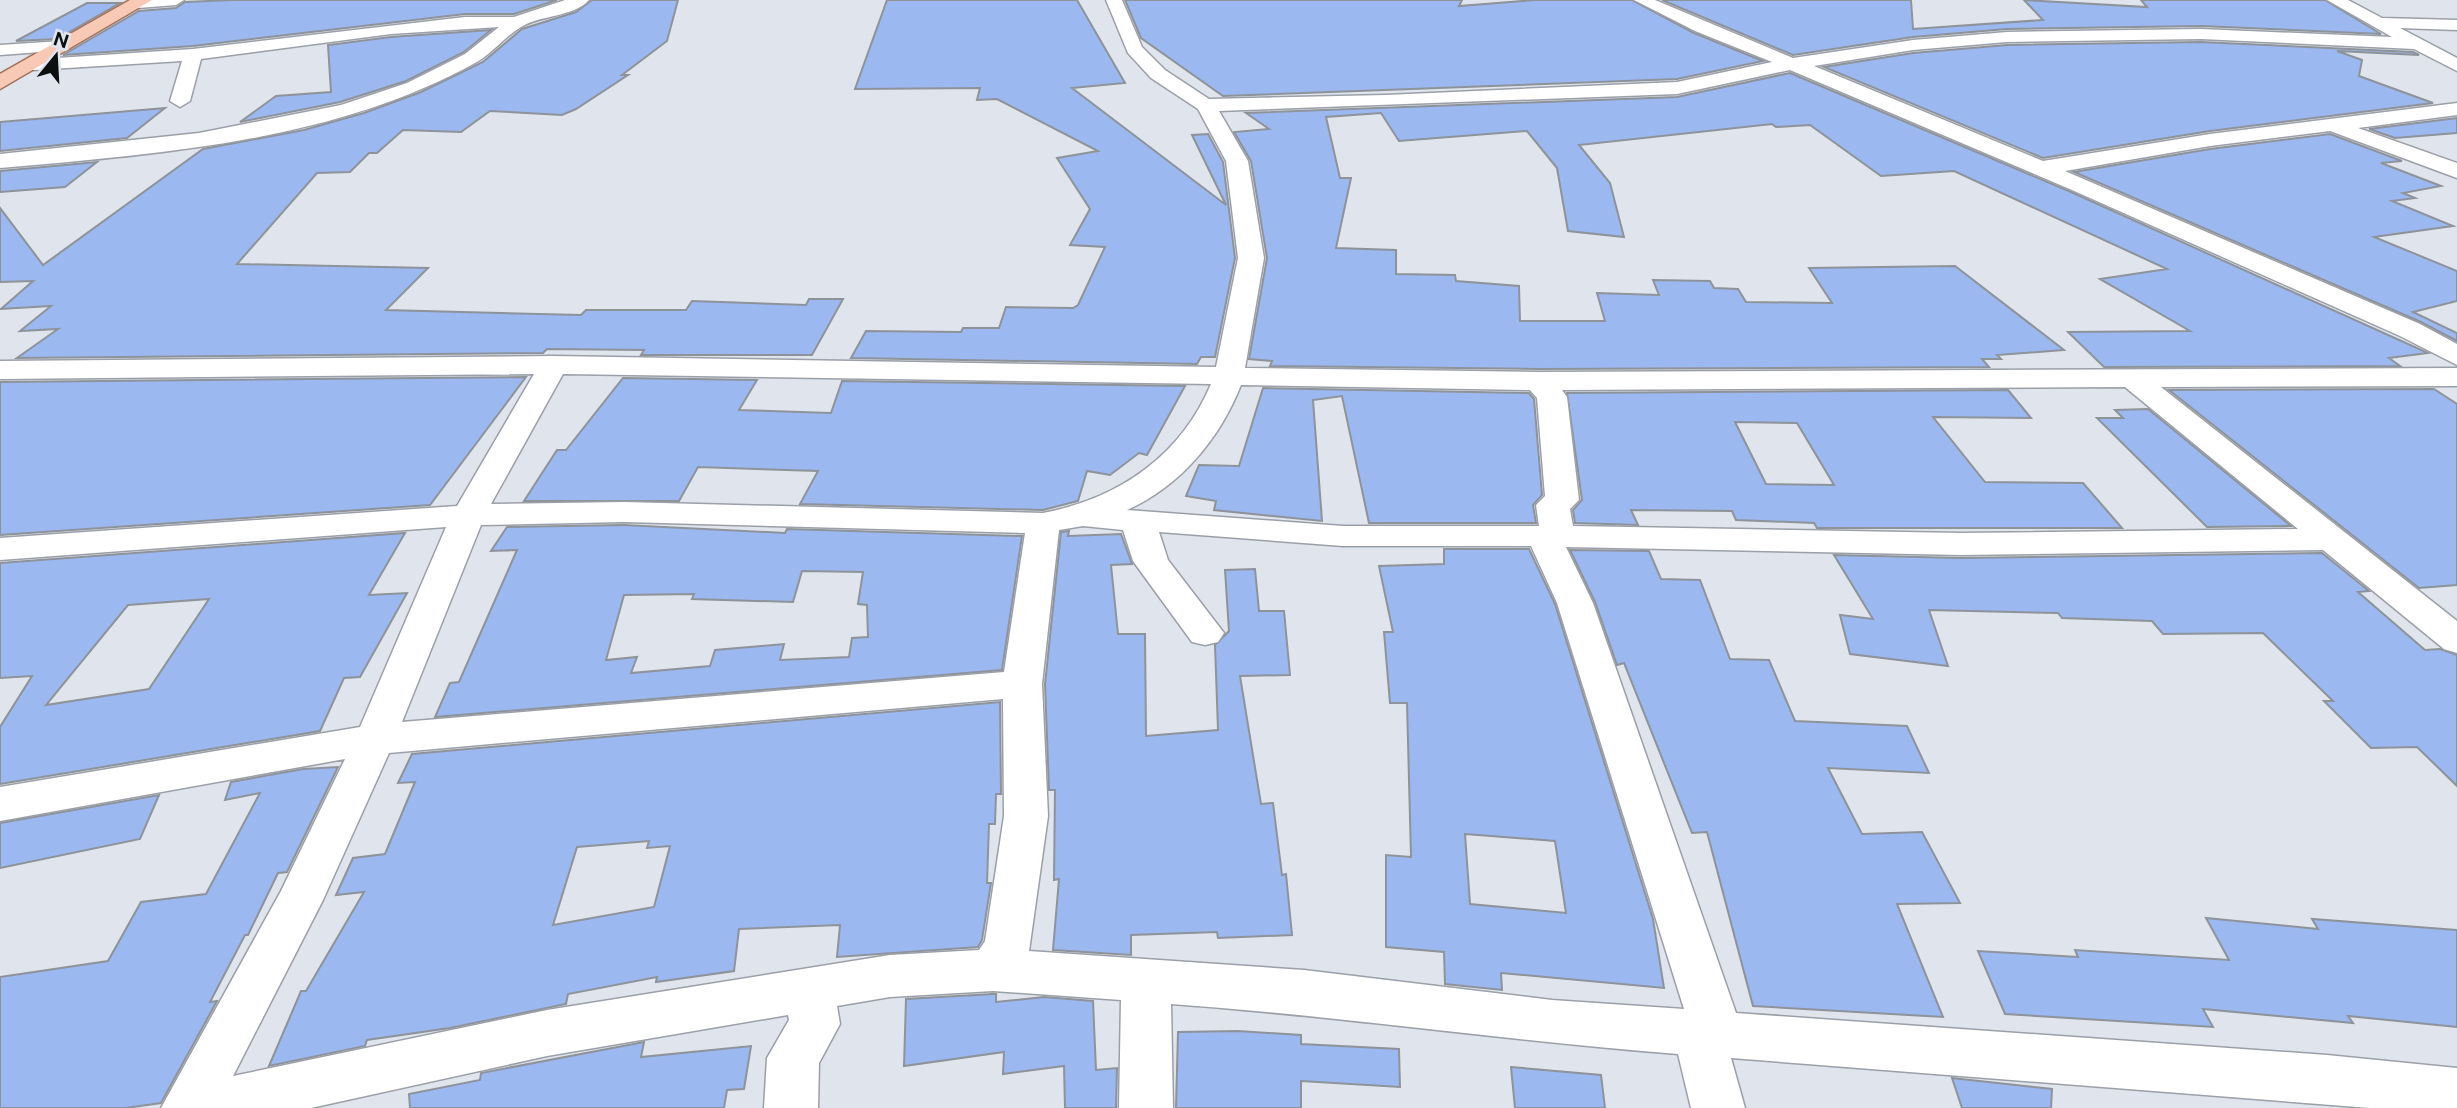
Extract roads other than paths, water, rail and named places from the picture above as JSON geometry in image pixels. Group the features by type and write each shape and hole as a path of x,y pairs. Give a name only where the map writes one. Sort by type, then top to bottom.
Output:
{"main road":[{"path":"0,83 140,1"}],"street":[{"path":"140,1 176,0"},
{"path":"34,64 193,55 391,29 475,22 516,22 581,0"},
{"path":"0,549 468,515 624,512 1043,523 1081,516 1120,501 1166,471 1196,441 1217,407 1229,377 1251,258 1237,161 1205,105 1158,74 1134,49 1114,0"},
{"path":"1642,0 1682,21 1795,63 2042,168 2410,330 2457,356"},
{"path":"2335,0 2457,65"},
{"path":"0,161 122,149 327,116 440,74 480,53 516,22"},
{"path":"2376,22 2457,25"},
{"path":"1205,105 1650,91 1677,88 1795,63 1913,45 2019,36 2201,34 2418,44"},
{"path":"0,50 62,46"},
{"path":"180,101 193,55"},
{"path":"2042,168 2210,141 2457,108"},
{"path":"2334,126 2457,171"},
{"path":"188,1108 300,900 375,739 468,515 552,365"},
{"path":"0,370 552,365 1538,381 2450,382"},
{"path":"2134,380 2457,640"},
{"path":"1538,381 1552,397 1560,471 1562,500 1553,505 1550,536 1575,603 1707,1032 1718,1108"},
{"path":"1081,516 1343,536 1550,536 1961,544 2331,539"},
{"path":"1135,520 1147,542 1151,561 1205,633"},
{"path":"993,970 1008,945 1026,816 1022,684 1043,523"},
{"path":"0,804 375,739 1022,684"},
{"path":"198,1108 547,1033 890,976 993,970 1304,992 1552,1022 2327,1079 2457,1093"},
{"path":"1146,980 1146,1108"},
{"path":"791,1108 793,1058 816,1024 809,988"}]}
